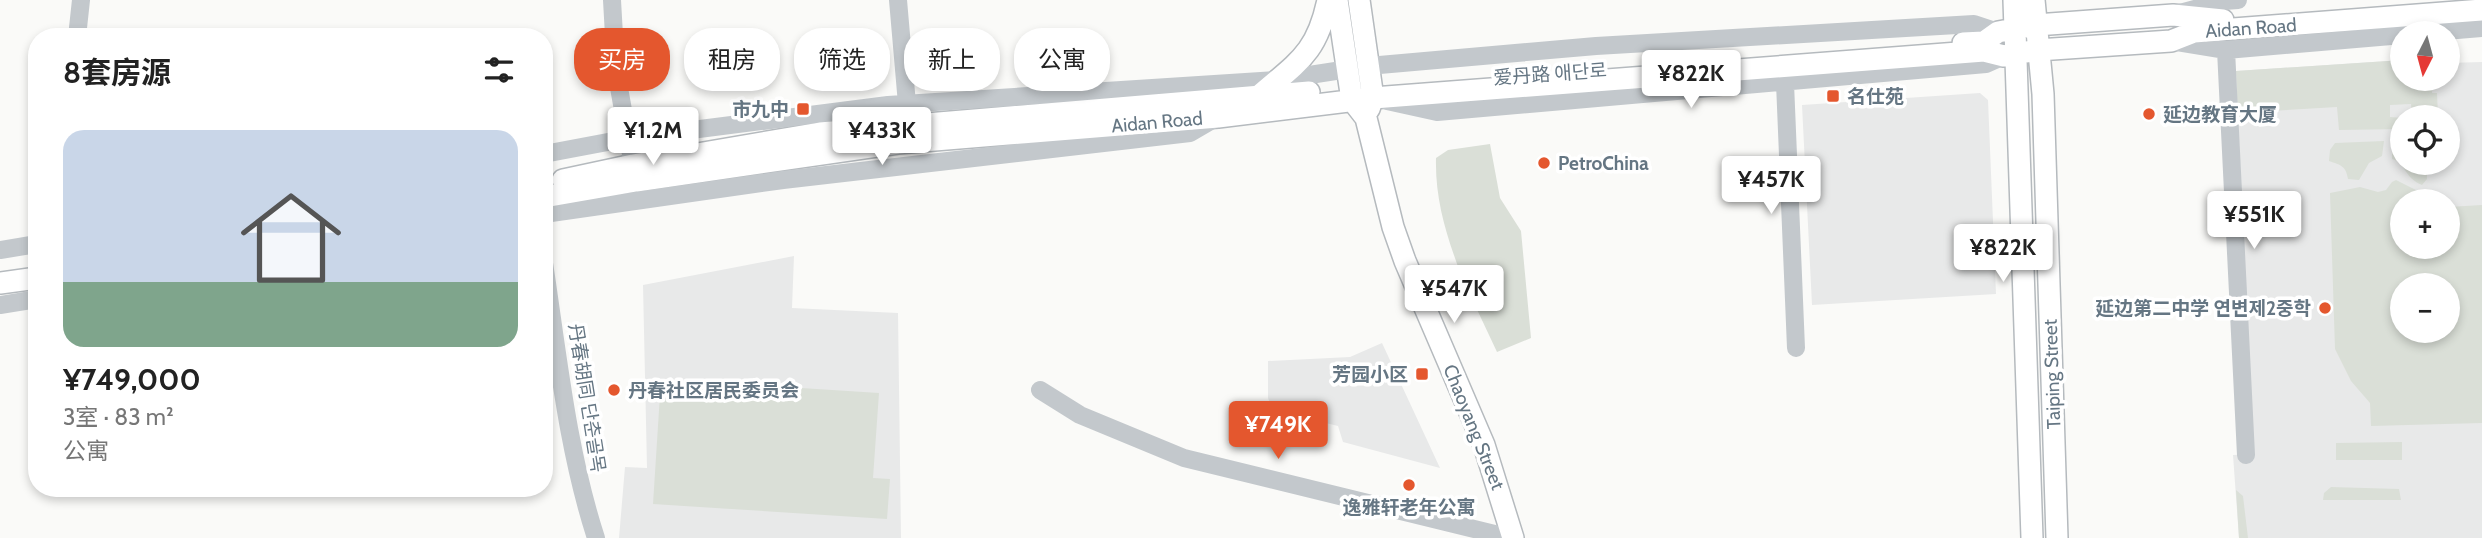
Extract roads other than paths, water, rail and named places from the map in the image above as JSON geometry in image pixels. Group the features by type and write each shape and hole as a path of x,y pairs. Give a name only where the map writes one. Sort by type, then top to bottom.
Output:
{"main road":[{"path":"1260,95 1296,65 1317,37 1323,25 1328,0"},
{"name":"Chaoyang Street","path":"1337,0 1361,89 1386,202 1401,250 1484,445 1512,538"},
{"name":"Chaoyang Street","path":"1359,0 1361,89"},
{"name":"Taiping Street","path":"2014,0 2006,30 2010,55 2032,538"},
{"name":"Taiping Street","path":"2034,0 2043,94 2057,538"},
{"name":"Aidan Road","path":"2174,15 2224,20 2451,0"},
{"name":"Aidan Road","path":"2171,41 2194,32 2482,10"},
{"name":"爱丹路 애단로","path":"1218,117 1361,89 1984,42 2006,30 2036,24 2174,15"},
{"path":"2090,21 2091,47"},
{"name":"爱丹路 애단로","path":"1361,89 1984,51 2010,55 2038,50 2171,41"},
{"name":"Aidan Road","path":"553,184 636,183 820,133 1260,95 1361,89"},
{"name":"Aidan Road","path":"553,196 898,143 1218,117"},
{"path":"0,272 28,268"},
{"path":"0,283 28,279"}],"street":[{"path":"78,28 81,0"},
{"path":"612,0 616,71 636,183"},
{"path":"898,0 907,104"},
{"name":"Aidan Road","path":"2174,15 2224,1 2238,0"},
{"path":"2460,30 2482,28"},
{"name":"Aidan Road","path":"2171,41 2226,50 2390,36"},
{"path":"2226,50 2246,455"},
{"name":"爱丹路 애단로","path":"1361,89 1437,112 1986,64 2010,55"},
{"name":"Aidan Road","path":"553,152 629,138 907,104 1277,80 1361,89"},
{"path":"1785,83 1796,348"},
{"name":"Aidan Road","path":"553,211 636,183"},
{"path":"0,250 28,245"},
{"path":"0,305 28,300"},
{"name":"丹春胡同 단춘골목","path":"553,321 573,451 584,501 596,538"},
{"path":"1040,390 1080,415 1184,458 1512,538"}],"place":[{"name":"名仕苑","path":"1833,96"},
{"name":"市九中","path":"803,109"},
{"name":"延边教育大厦","path":"2149,114"},
{"name":"PetroChina","path":"1544,163"},
{"name":"延边第二中学 연변제2중학","path":"2325,308"},
{"name":"芳园小区","path":"1422,374"},
{"name":"丹春社区居民委员会","path":"614,390"},
{"name":"逸雅轩老年公寓","path":"1409,485"}]}
